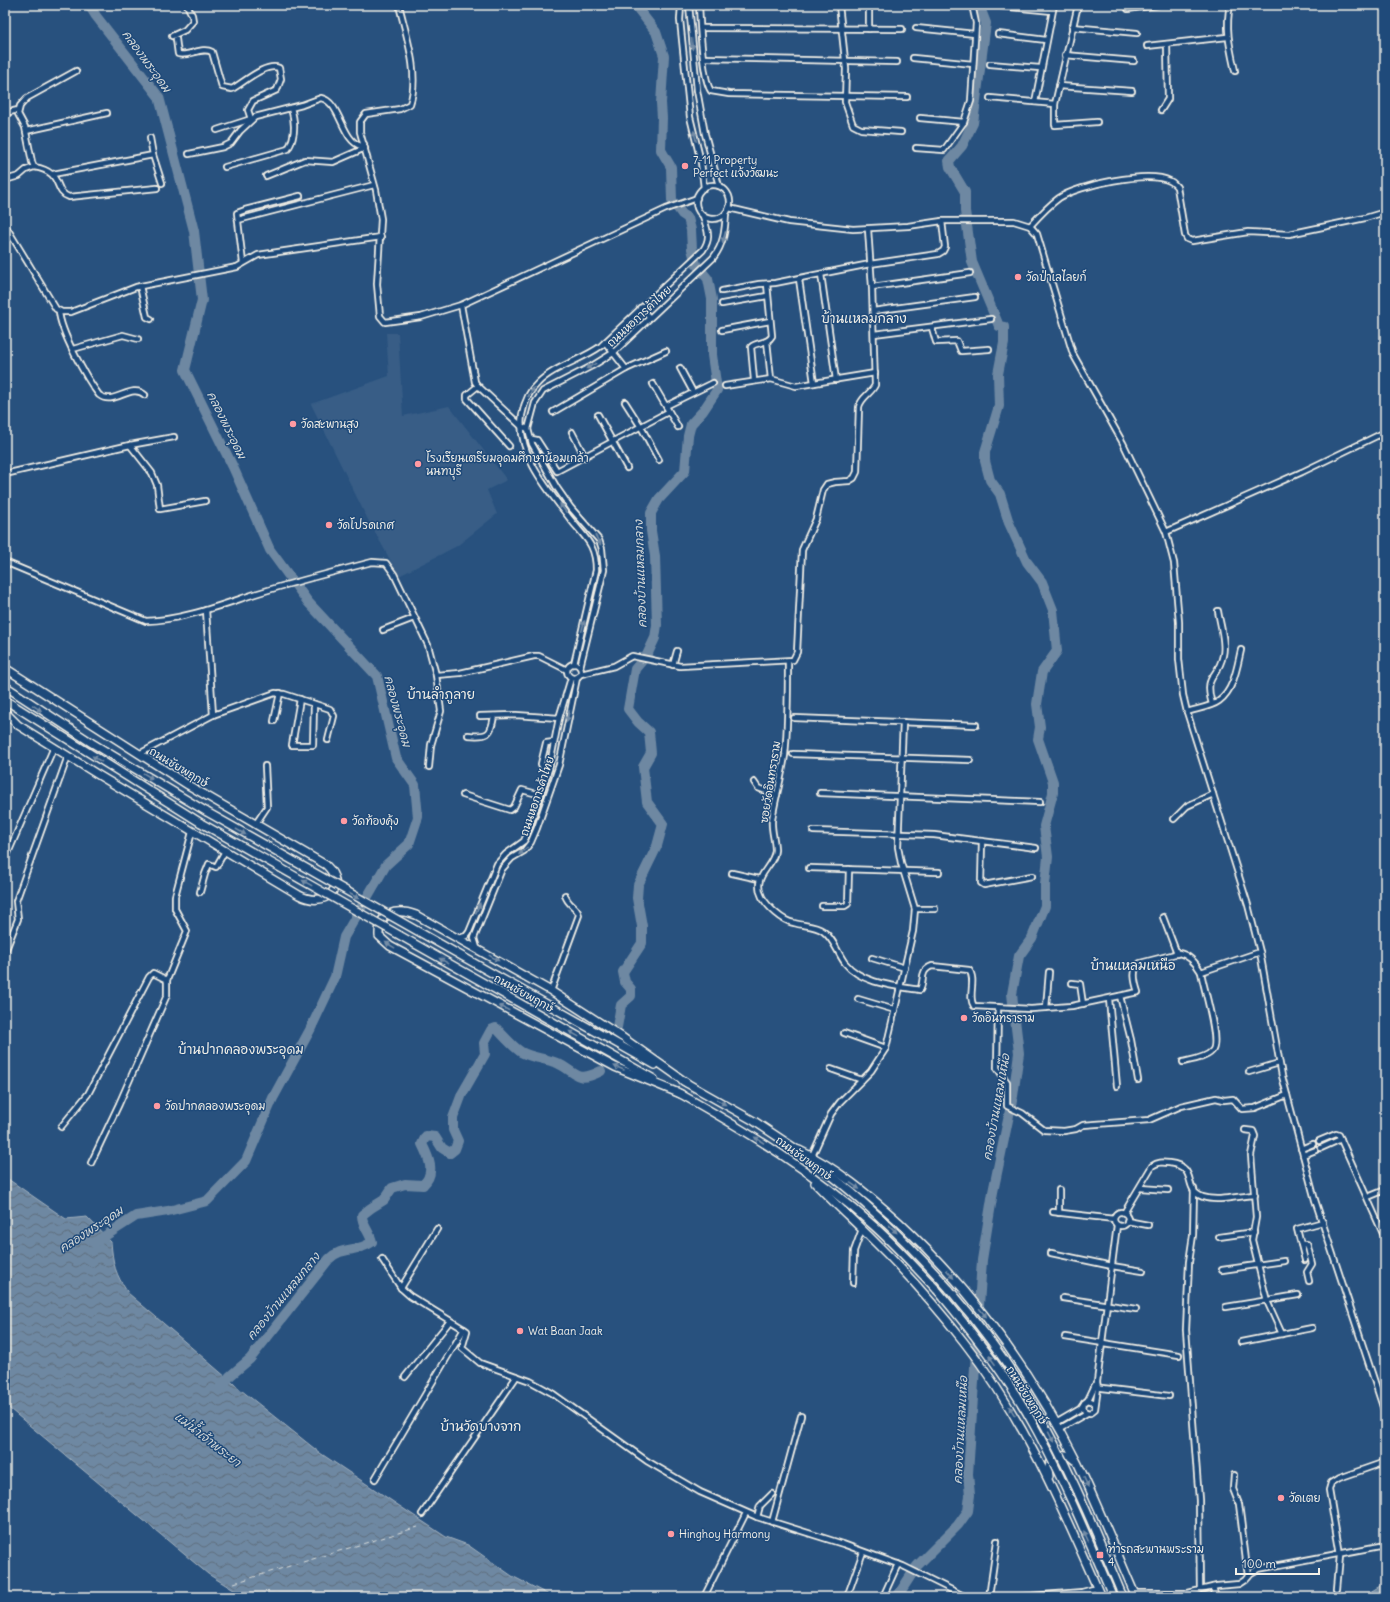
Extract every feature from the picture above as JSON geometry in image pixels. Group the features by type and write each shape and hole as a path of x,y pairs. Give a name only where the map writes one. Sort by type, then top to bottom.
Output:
{"main road":[{"name":"ถนนชัยพฤกษ์","path":"5,668 138,755 255,825 326,865 333,873 335,885 331,894 326,898 317,900 304,898 225,852 68,756 18,724 5,712"},
{"name":"ถนนชัยพฤกษ์","path":"5,686 92,743 207,812 754,1121 799,1150 875,1213 916,1252 950,1290 1005,1361 1045,1426 1072,1478 1123,1597"},
{"name":"ถนนชัยพฤกษ์","path":"5,700 202,823 754,1136 803,1170 874,1226 937,1290 984,1348 1013,1391 1037,1431 1064,1484 1113,1597"},
{"path":"681,1094 615,1067 489,1001 390,946 379,936 379,927 382,919 395,912 405,912 416,915 551,991 687,1083"},
{"name":"ถนนชัยพฤกษ์","path":"799,1150 812,1156 875,1201 942,1265 995,1328 1026,1373 1078,1464 1136,1595"},
{"name":"ถนนชัยพฤกษ์","path":"803,1170 862,1229 927,1298 968,1348 986,1373 1018,1422 1051,1482 1101,1597"},
{"path":"1051,1482 1048,1470 1054,1458 1063,1454 1068,1455 1078,1464"}],"street":[{"path":"187,5 193,21 185,30 174,37 178,54 185,55 205,50 212,52 222,87 232,89 266,68 272,66 279,68 281,79 277,90 253,101 248,110 251,119"},
{"path":"399,5 414,75 413,94 410,104 400,109 366,114 360,122 360,132 365,146 381,219 377,284 380,316 385,322 421,316 461,305 666,209 697,198"},
{"path":"681,5 680,20 689,102 701,162 704,188"},
{"path":"689,5 704,134 719,186 727,193 729,198 729,208 722,217 712,219 703,216 697,208 697,198 704,188 708,186 719,186"},
{"path":"699,5 708,87 711,91 718,93 844,94 906,97"},
{"path":"839,5 846,61 844,94 847,111 853,125 857,128 901,132"},
{"path":"869,5 869,29"},
{"path":"916,148 944,150 964,122 971,101 976,23 972,5"},
{"path":"989,5 1052,11"},
{"path":"1035,102 1040,68 1054,5"},
{"path":"1078,5 1065,55 1055,104 1055,125 1097,122"},
{"path":"1128,8 1158,5"},
{"path":"1230,5 1226,25 1227,37 1235,71"},
{"path":"1072,27 1137,33"},
{"path":"701,28 902,29"},
{"path":"916,28 975,34"},
{"path":"998,34 1046,40"},
{"path":"1147,46 1227,37"},
{"path":"1161,110 1168,99 1167,44"},
{"path":"1065,55 1134,62"},
{"path":"704,58 896,62"},
{"path":"913,58 973,64"},
{"path":"990,64 1040,68"},
{"path":"5,113 18,110 27,98 76,71"},
{"path":"1059,86 1132,91"},
{"path":"217,130 263,114 291,108 324,98 331,103 353,143 365,146"},
{"path":"990,98 1055,104"},
{"path":"689,102 699,101"},
{"path":"225,168 288,149 292,142 295,123 291,108"},
{"path":"18,110 26,131 34,166"},
{"path":"26,131 107,113"},
{"path":"920,118 964,122"},
{"path":"189,154 223,147 231,143 251,119"},
{"path":"150,138 153,155 162,183"},
{"path":"266,176 305,160 333,162 365,146"},
{"path":"52,174 153,155"},
{"path":"5,180 19,176 34,166 44,168 52,174 61,191 69,197 157,188"},
{"path":"1030,226 1046,208 1060,197 1074,190 1115,180 1146,177 1170,181 1177,187 1185,235 1187,239 1192,241 1248,232 1289,234 1365,218 1385,212"},
{"path":"238,220 374,185"},
{"path":"243,263 238,212 300,196"},
{"path":"729,208 753,215 817,226 868,229 970,219 1014,221 1030,226 1037,234 1073,354 1123,443 1166,532 1174,563 1179,622 1179,659 1183,695 1187,712 1248,906 1260,952 1279,1063 1301,1149 1385,1413"},
{"name":"ถนนหอการค้าไทย","path":"528,429 535,403 543,391 613,353 713,258 719,250 725,233 726,213"},
{"name":"ถนนหอการค้าไทย","path":"574,664 596,570 594,550 589,541 572,521 540,476 524,446 521,426 524,408 530,394 538,382 550,373 590,354 605,342 703,250 708,241 709,234 703,216"},
{"path":"722,291 759,284 799,279 870,264 941,253 945,247 942,221"},
{"path":"5,225 59,311 61,323 93,387 104,399 136,391 142,392 145,395"},
{"path":"436,675 460,672 534,656 539,656 567,670 568,675 571,678 577,678 581,674 614,666 632,656 673,665 793,660 797,652 802,550 816,519 823,490 827,484 849,481 854,478 857,472 858,407 861,400 874,387 874,334 868,229"},
{"path":"59,311 71,312 125,290 140,286 182,277 219,272 237,267 258,255 381,237"},
{"path":"872,287 970,273"},
{"path":"821,274 836,380"},
{"path":"799,279 814,383"},
{"path":"754,380 751,347 753,344 767,341 772,336 767,284"},
{"path":"140,286 147,317 151,319"},
{"path":"722,304 767,296"},
{"path":"873,311 975,297"},
{"path":"461,305 475,382 521,426 528,429 532,439 532,444 550,475 571,508 599,540 602,549 604,570 580,667 581,674"},
{"path":"640,308 650,317"},
{"path":"874,334 932,328 991,319"},
{"path":"722,330 770,321"},
{"path":"932,328 936,342 956,341 961,351 989,349"},
{"path":"73,349 124,335 138,339"},
{"path":"767,341 771,379"},
{"path":"605,342 626,369"},
{"path":"553,412 626,369 666,351"},
{"path":"680,368 693,392"},
{"path":"725,386 754,380 771,379 796,386 875,373"},
{"path":"666,406 713,383"},
{"path":"653,384 678,427"},
{"path":"478,386 468,395 467,399 509,446"},
{"path":"625,402 659,460"},
{"path":"550,475 668,412"},
{"path":"598,415 627,468"},
{"path":"572,432 585,457"},
{"path":"1166,532 1302,472 1385,432"},
{"path":"5,474 130,445 174,437"},
{"path":"532,439 540,444 557,471"},
{"path":"130,445 152,473 157,486 160,509 205,501"},
{"path":"5,562 146,621 155,621 206,610 278,587 372,562 386,563 394,574 428,646 436,675 442,711 431,745 429,766"},
{"path":"206,610 213,715"},
{"path":"1212,704 1209,691 1209,681 1219,665 1223,653 1218,611"},
{"path":"383,630 414,618"},
{"path":"1187,712 1219,702 1231,684 1241,650"},
{"path":"673,665 677,651"},
{"name":"ซอยวัดอินทราราม","path":"759,879 774,854 772,821 784,756 788,661"},
{"path":"567,670 569,666 574,664 580,667"},
{"name":"ถนนหอการค้าไทย","path":"458,938 463,938 469,932 497,864 506,854 524,841 549,769 559,718 571,678"},
{"name":"ถนนหอการค้าไทย","path":"477,949 474,945 474,938 502,869 531,842 537,828 559,765 577,678"},
{"path":"274,721 280,693"},
{"path":"138,755 213,715 280,693 330,709 334,716 328,740"},
{"path":"300,700 292,745 313,745 314,704"},
{"path":"480,716 516,715 559,718"},
{"path":"468,735 487,735 490,732 494,716"},
{"path":"794,718 976,725"},
{"path":"812,1156 831,1114 840,1102 871,1071 886,1048 913,931 915,909 905,871 901,863 897,834 903,722"},
{"path":"549,769 542,768 541,764 546,743 554,742"},
{"path":"5,860 54,747"},
{"path":"794,754 970,760"},
{"path":"5,952 18,919 16,901 68,756"},
{"path":"255,825 267,808 265,766"},
{"path":"754,782 758,788 777,795"},
{"path":"463,795 510,810 514,807 522,790 541,795"},
{"path":"820,793 1040,802"},
{"path":"1174,819 1187,806 1213,794"},
{"path":"813,831 934,835 1036,848"},
{"path":"91,1163 119,1104 166,995 167,980 187,931 175,909 175,896 192,832"},
{"path":"982,841 981,883 984,885 1032,876"},
{"path":"200,892 209,864 216,867 225,852"},
{"path":"809,868 939,872"},
{"path":"822,906 845,906 848,904 849,869"},
{"path":"732,873 759,879 763,897 785,920 791,923 817,928 823,931 832,939 844,962 853,972 864,978 900,987 920,990 923,972 932,966 969,970 972,982 972,1004 980,1007 1046,1008 1083,1004 1138,992 1134,972 1136,966 1177,954 1187,956 1201,972 1211,1016 1215,1045 1213,1050 1208,1054 1183,1062"},
{"path":"486,889 493,892"},
{"path":"551,991 579,915 578,912 567,902 565,895"},
{"path":"915,909 935,909"},
{"path":"1163,917 1177,954"},
{"path":"1201,972 1260,952"},
{"path":"872,958 905,968"},
{"path":"1046,1008 1049,972"},
{"path":"61,1127 88,1094 149,977 153,973 167,980"},
{"path":"1072,983 1080,984 1083,1004"},
{"path":"1120,996 1131,1040 1138,1080"},
{"path":"858,999 895,1010"},
{"path":"1109,999 1117,1086"},
{"path":"998,1007 997,1068 1006,1082 1008,1107 1022,1113 1042,1129 1064,1132 1076,1130 1083,1125 1149,1120 1181,1106 1216,1098 1223,1100 1233,1099 1243,1109 1255,1108 1287,1095"},
{"path":"844,1033 886,1048"},
{"path":"1249,1072 1279,1063"},
{"path":"830,1069 862,1080"},
{"path":"1245,1130 1253,1131 1254,1136 1251,1154 1256,1216 1252,1240 1253,1248 1268,1301 1282,1334"},
{"path":"1318,1141 1338,1134 1383,1227 1385,1238"},
{"path":"1322,1148 1341,1139"},
{"path":"1301,1149 1313,1144"},
{"path":"1303,1155 1316,1150"},
{"path":"1124,1213 1152,1166 1157,1162 1183,1166 1188,1171 1194,1190 1193,1235 1189,1262 1186,1330 1199,1500 1200,1590"},
{"path":"1140,1188 1168,1190"},
{"path":"1059,1190 1059,1213"},
{"path":"1194,1190 1197,1194 1214,1199 1255,1195"},
{"path":"1368,1197 1385,1190"},
{"path":"1053,1212 1114,1219"},
{"path":"1114,1219 1117,1213 1124,1213"},
{"path":"1124,1213 1127,1216 1128,1221"},
{"path":"1057,1426 1092,1412 1095,1406 1096,1387 1103,1344 1117,1225 1114,1219"},
{"path":"1128,1221 1148,1225"},
{"path":"1117,1225 1122,1226 1128,1221"},
{"path":"1305,1260 1297,1229 1323,1222"},
{"path":"401,1288 437,1229"},
{"path":"853,1282 854,1251 862,1229"},
{"path":"1220,1237 1254,1232"},
{"path":"1301,1244 1307,1244 1312,1264 1307,1272 1309,1281"},
{"path":"1051,1253 1143,1271"},
{"path":"382,1259 401,1288 410,1296 467,1332 462,1348 474,1360 480,1364 517,1376 562,1399 647,1461 670,1475 700,1492 746,1513 843,1544 898,1564 966,1597"},
{"path":"1222,1270 1259,1266 1284,1261"},
{"path":"1226,1307 1298,1295"},
{"path":"1063,1298 1136,1309"},
{"path":"405,1377 450,1321"},
{"path":"1241,1342 1312,1328"},
{"path":"375,1479 464,1329"},
{"path":"1065,1336 1103,1344 1179,1355"},
{"path":"422,1514 517,1376"},
{"path":"1096,1387 1169,1396"},
{"path":"1057,1426 1080,1409 1096,1387"},
{"path":"1088,1400 1093,1402 1095,1406"},
{"path":"1083,1405 1084,1410 1087,1413"},
{"path":"772,1522 801,1416"},
{"path":"1337,1589 1340,1555 1329,1490 1330,1486 1339,1478 1385,1462"},
{"path":"1234,1475 1233,1486 1240,1504 1248,1576"},
{"path":"756,1517 760,1506 772,1494"},
{"path":"704,1597 746,1513"},
{"path":"989,1597 997,1541"},
{"path":"1136,1595 1184,1594 1213,1587 1240,1584 1258,1569 1340,1555 1385,1545"},
{"path":"847,1597 863,1552"},
{"path":"883,1597 898,1564"},
{"path":"1213,1587 1216,1597"},
{"path":"1019,1597 1082,1592 1097,1588"}],"shaded area":[{"name":"โรงเรียนเตรียมอุดมศึกษาน้อมเกล้า นนทบุรี","path":"386,333 398,333 403,416 449,406 507,480 487,490 497,514 457,546 399,576 366,516 311,404 389,376"}],"water":[{"name":"แม่น้ำเจ้าพระยา","path":"5,1177 66,1219 87,1217 111,1242 115,1269 128,1293 241,1390 320,1453 446,1537 468,1545 512,1576 553,1597 245,1597 208,1574 5,1405"},
{"path":"1385,1583 1385,1597 1362,1597"}],"waterway":[{"name":"คลองพระอุดม","path":"89,5 159,97 194,231 202,300 185,370 233,467 270,550 308,602 377,676 396,758 415,785 418,817 409,844 386,865 344,937 335,977 310,1030 273,1098 246,1161 207,1201 168,1211 136,1216 94,1243"},
{"name":"คลองบ้านแหลมกลาง","path":"617,1027 621,1005 631,996 631,989 625,982 623,972 642,943 642,926 637,898 638,885 657,846 663,824 647,802 643,767 651,753 649,732 638,722 628,709 635,669 647,655 655,638 657,625 655,556 651,531 651,513 659,499 685,471 688,436 691,424 703,411 717,390 712,355 712,299 708,279 696,264 692,249 691,230 688,218 682,214 672,200 671,167 661,150 661,103 664,56 656,32 635,5"},
{"name":"คลองบ้านแหลมเหนือ","path":"897,1597 917,1566 958,1525 968,1511 970,1495 968,1474 982,1260 993,1192 1013,1096 1019,1053 1012,994 1019,956 1032,938 1045,906 1045,884 1048,857 1044,826 1053,793 1053,782 1038,739 1040,727 1037,704 1042,672 1057,651 1053,610 1042,582 1027,562 1009,523 1000,494 990,480 985,461 985,452 999,406 998,374 1004,343 1004,327 999,326 972,262 965,211 965,192 950,167 949,161 962,146 973,123 986,23 979,5"},
{"name":"คลองบ้านแหลมกลาง","path":"220,1388 230,1376 250,1359 329,1259 339,1252 360,1247 372,1242 363,1222 362,1215 384,1200 392,1188 405,1184 423,1185 429,1176 430,1170 429,1160 422,1144 426,1136 435,1137 442,1148 450,1153 455,1149 458,1141 453,1130 453,1118 462,1094 485,1054 484,1043 491,1030 496,1028 521,1052 557,1063 581,1077 593,1075 601,1071"}],"ferry route":[{"path":"234,1583 418,1527"}],"place":[{"name":"7-11 Property Perfect แจ้งวัฒนะ","path":"685,166"},
{"name":"วัดป่าเลไลยก์","path":"1018,277"},
{"name":"วัดสะพานสูง","path":"293,424"},
{"name":"โรงเรียนเตรียมอุดมศึกษาน้อมเกล้า นนทบุรี","path":"418,464"},
{"name":"วัดโปรดเกศ","path":"329,525"},
{"name":"วัดท้องคุ้ง","path":"344,821"},
{"name":"วัดอินทราราม","path":"964,1018"},
{"name":"วัดปากคลองพระอุดม","path":"157,1106"},
{"name":"Wat Baan Jaak","path":"520,1331"},
{"name":"วัดเตย","path":"1281,1498"},
{"name":"Hinghoy Harmony","path":"671,1534"},
{"name":"ท่ารถสะพานพระราม 4","path":"1100,1555"}],"district":[{"name":"บ้านแหลมกลาง","path":"864,318"},
{"name":"บ้านลำภูลาย","path":"441,694"},
{"name":"บ้านแหลมเหนือ","path":"1133,965"},
{"name":"บ้านปากคลองพระอุดม","path":"241,1049"},
{"name":"บ้านวัดบางจาก","path":"481,1426"}]}
